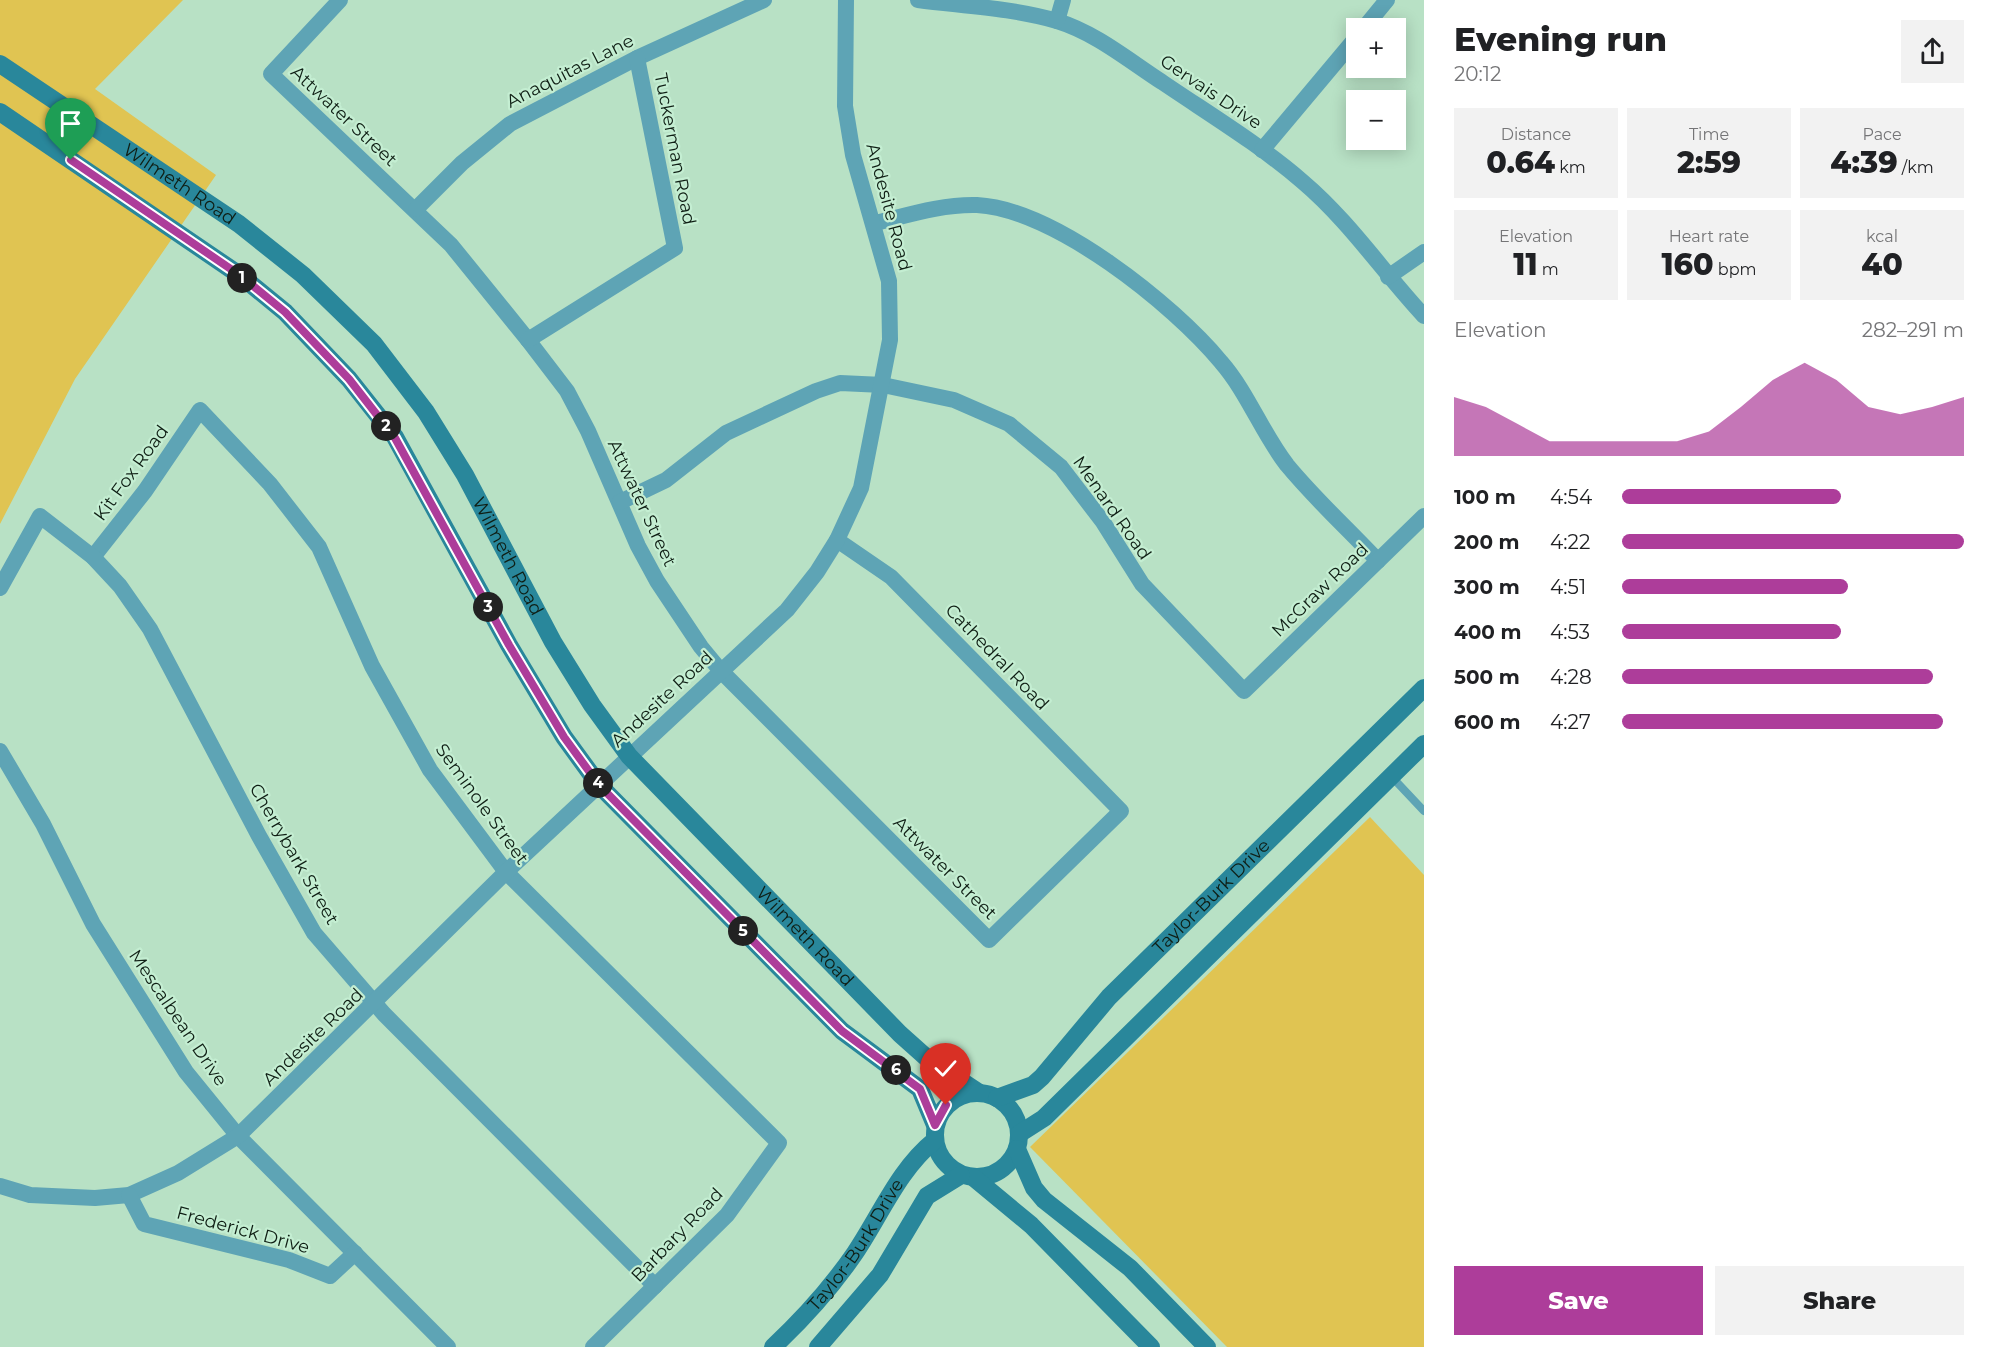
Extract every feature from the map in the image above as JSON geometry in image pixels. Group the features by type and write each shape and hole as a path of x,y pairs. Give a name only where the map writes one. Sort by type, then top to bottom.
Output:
{"street":[{"name":"Attwater Street","path":"340,0 271,74 416,209 479,276 567,391 620,502 638,546 657,581 694,637 720,670 989,940"},
{"name":"Anaquitas Lane","path":"416,209 462,163 510,124 637,58 764,0"},
{"name":"Andesite Road","path":"0,1186 30,1195 95,1198 129,1195 178,1173 238,1136 375,1004 506,872 720,670 787,610 817,572 837,540 861,488 890,340 889,281 853,155 845,106 846,0"},
{"name":"Gervais Drive","path":"918,0 1024,14 1057,21 1090,34 1262,150 1303,182 1353,230 1388,278 1424,316"},
{"path":"1057,21 1063,0"},
{"path":"1372,18 1385,1"},
{"path":"1262,150 1346,50"},
{"name":"Tuckerman Road","path":"528,340 675,248 637,58"},
{"name":"Wilmeth Road","path":"0,64 239,225 294,268 374,344 426,412 465,475 553,642 592,705 629,756 900,1034 928,1059 978,1092"},
{"path":"0,112 241,276 285,312 349,379 395,438 509,645 564,737 599,785 842,1031 920,1089 943,1161 967,1176 1031,1225 1151,1347"},
{"path":"874,223 950,205 980,205 1030,219 1078,243 1118,269 1174,315 1221,362 1287,465 1378,561"},
{"path":"1388,278 1424,252"},
{"name":"Menard Road","path":"620,502 666,480 726,433 784,405 840,383 882,385 943,397 985,412 1009,424 1047,453 1078,485 1142,584 1244,691"},
{"name":"Kit Fox Road","path":"93,557 145,491 200,410"},
{"name":"Seminole Street","path":"200,410 270,484 319,547 372,666 430,770 506,872 779,1143"},
{"name":"Cherrybark Street","path":"0,588 40,516 93,557 120,586 150,629 259,836 314,933 375,1004 655,1286"},
{"name":"McGraw Road","path":"1244,691 1424,516"},
{"name":"Cathedral Road","path":"837,540 891,577 1121,812 989,940"},
{"name":"Taylor-Burk Drive","path":"997,1098 1033,1085 1042,1077 1110,997 1424,688"},
{"path":"967,1176 987,1176 999,1171 1010,1161 1018,1142 1424,744"},
{"name":"Mescalbean Drive","path":"2,759 93,924 186,1072 238,1136 448,1347"},
{"path":"935,1133 939,1114 955,1098 978,1092 997,1098 1013,1113 1018,1142 1034,1188 1044,1200 1130,1268 1207,1347"},
{"name":"Taylor-Burk Drive","path":"773,1347 804,1318 829,1288 855,1253 915,1158 935,1133"},
{"name":"Barbary Road","path":"593,1347 727,1215 779,1143"},
{"name":"Taylor-Burk Drive","path":"818,1347 880,1275 927,1196 967,1176"},
{"name":"Frederick Drive","path":"129,1195 144,1224 289,1260 330,1276 355,1253"}],"lane":[{"path":"1391,776 1424,811"}],"shaded area":[{"path":"0,0 183,0 95,89 216,175 75,379 0,524"},
{"path":"1370,817 1424,875 1424,1347 1227,1347 1030,1147"}],"route":[{"path":"71,160 241,276 285,312 349,379 395,438 509,645 564,737 599,785 842,1031 920,1089 935,1125 946,1105"}]}
